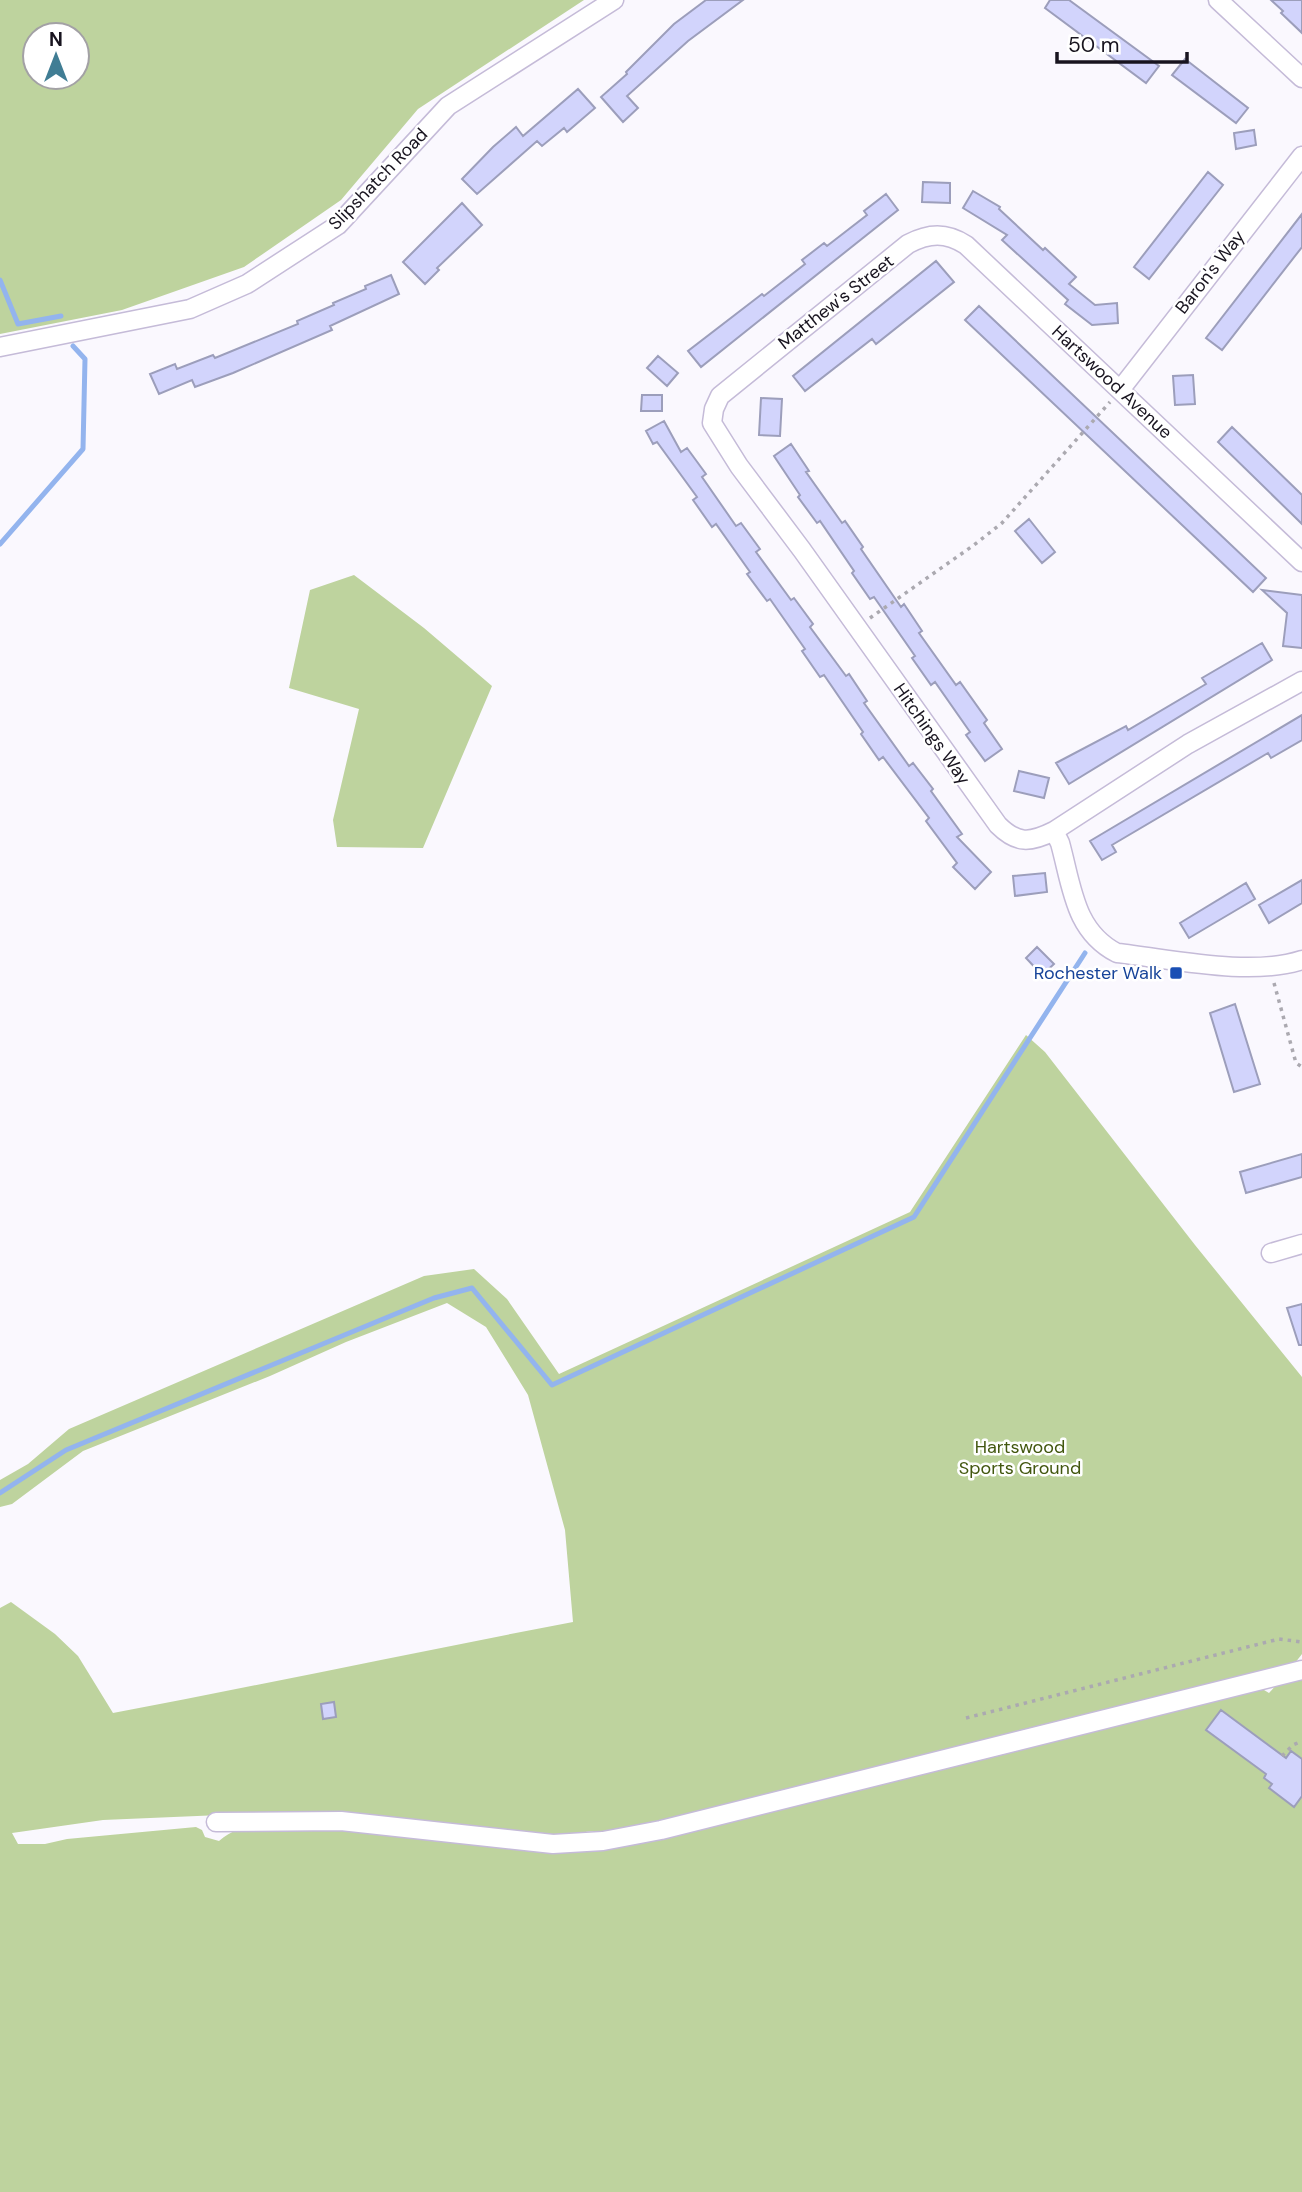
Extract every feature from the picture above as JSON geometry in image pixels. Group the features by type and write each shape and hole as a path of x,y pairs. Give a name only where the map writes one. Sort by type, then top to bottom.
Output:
{"street":[{"name":"Slipshatch Road","path":"0,347 190,309 247,284 338,225 448,106 614,0"},
{"path":"1218,0 1302,78"},
{"name":"Baron's Way","path":"1120,390 1302,156"},
{"name":"Hartswood Avenue","path":"908,244 921,237 944,235 966,245 1302,562"},
{"name":"Matthew's Street","path":"763,360 908,244"},
{"name":"Hitchings Way","path":"763,360 720,396 714,408 712,423 739,466 998,825 1008,835 1025,841 1039,839 1188,744 1302,681"},
{"path":"1054,831 1060,843 1082,921 1102,945 1117,953 1233,966 1270,967 1302,960"},
{"path":"1271,1253 1302,1244"},
{"path":"216,1822 341,1821 553,1844 603,1841 661,1830 1302,1670"}],"path":[{"path":"857,628 1002,523 1091,426 1120,390"},
{"path":"1270,967 1296,1063 1302,1067"},
{"path":"966,1718 1279,1639 1302,1642"},
{"path":"1282,1756 1293,1745 1302,1741"}],"green space":[{"path":"0,0 584,0 418,109 341,200 244,267 122,310 0,334"},
{"path":"354,575 424,628 492,686 423,848 337,847 333,820 359,709 289,688 310,590"},
{"name":"Hartswood Sports Ground","path":"1026,1035 1045,1052 1302,1377 1302,1654 1295,1663 615,1834 593,1831 552,1837 337,1813 288,1812 103,1820 12,1833 18,1844 45,1844 67,1839 196,1827 202,1830 205,1837 219,1841 242,1828 284,1826 627,1845 653,1841 1259,1687 1269,1693 1278,1683 1302,1675 1302,1759 1291,1751 1286,1758 1207,1730 1266,1774 1264,1778 1272,1784 1269,1788 1293,1807 1302,1796 1302,2192 0,2192 0,1608 11,1602 55,1634 78,1656 113,1713 573,1622 565,1530 528,1395 486,1327 447,1303 83,1451 12,1504 0,1507 0,1480 28,1464 69,1429 424,1276 474,1269 507,1299 559,1374 910,1212"}],"building":[{"path":"706,0 743,0 688,41 627,96 638,108 623,122 601,97 627,74 674,24"},
{"path":"1050,0 1069,0 1159,66 1146,83 1045,8"},
{"path":"1271,0 1302,0 1302,33 1281,13 1283,11"},
{"path":"1185,59 1248,108 1236,123 1172,75"},
{"path":"578,89 595,108 567,132 564,128 542,146 537,141 477,194 462,179 516,127 523,136"},
{"path":"1254,130 1256,145 1236,149 1234,133"},
{"path":"1208,172 1223,185 1149,279 1134,267"},
{"path":"923,182 950,183 950,203 922,202"},
{"path":"973,191 1000,207 999,209 1043,250 1045,248 1076,277 1069,284 1095,305 1117,303 1118,323 1092,325 1065,304 1068,300 1002,240 1007,235 963,208"},
{"path":"886,194 898,210 701,367 688,351 805,264 802,260 824,243 827,246 867,215 864,211"},
{"path":"462,203 482,225 437,268 439,270 425,284 403,262"},
{"path":"1302,214 1302,247 1222,350 1206,338"},
{"path":"936,261 954,282 876,344 872,339 805,391 793,376"},
{"path":"391,275 399,294 330,326 332,330 233,373 195,387 192,380 159,394 150,374 175,364 177,369 213,355 215,358 298,324 297,321"},
{"path":"979,306 1266,578 1253,592 965,320"},
{"path":"658,356 678,373 667,386 647,368"},
{"path":"1193,375 1195,404 1175,405 1173,376"},
{"path":"642,395 662,395 662,411 641,411"},
{"path":"761,398 782,399 780,436 759,435"},
{"path":"664,421 681,452 687,448 706,474 702,477 736,526 741,523 760,549 756,552 791,600 794,598 813,624 810,627 846,676 849,674 867,701 864,703 909,766 913,763 933,789 931,791 962,834 957,837 991,872 975,889 953,867 957,863 926,821 929,818 883,757 879,760 824,675 820,677 802,651 805,649 770,599 767,601 747,574 750,572 716,524 712,527 693,500 697,497 657,442 653,444 646,431"},
{"path":"1232,427 1302,495 1302,524 1218,442"},
{"path":"791,444 809,471 806,472 842,523 845,521 901,607 904,604 922,631 919,633 956,685 960,682 987,720 984,723 1002,749 985,761 966,735 970,732 935,682 931,685 912,658 915,656 874,597 870,599 820,521 817,523 798,497 800,495 774,456"},
{"path":"1029,519 1055,552 1042,563 1015,531"},
{"path":"1262,590 1302,595 1302,648 1283,646 1287,613"},
{"path":"1262,643 1272,660 1069,784 1056,763 1126,726 1128,730 1206,684 1202,678"},
{"path":"1302,715 1302,740 1271,758 1268,753 1112,845 1116,852 1102,860 1090,841"},
{"path":"1019,771 1049,778 1044,798 1014,791"},
{"path":"1045,873 1047,892 1015,896 1013,876"},
{"path":"1302,880 1302,903 1269,923 1259,905"},
{"path":"1246,883 1255,899 1189,938 1180,923"},
{"path":"1037,947 1054,964 1042,975 1026,958"},
{"path":"1235,1004 1260,1084 1234,1092 1210,1013"},
{"path":"1302,1154 1302,1177 1246,1193 1240,1172"},
{"path":"1302,1304 1302,1345 1299,1345 1287,1308"},
{"path":"334,1702 336,1717 323,1719 321,1704"},
{"path":"1221,1710 1286,1758 1291,1751 1302,1759 1302,1796 1294,1807 1269,1788 1272,1784 1264,1778 1266,1774 1206,1730"}],"waterway":[{"path":"0,280 18,324 61,316"},
{"path":"0,544 83,449 85,359 73,346"},
{"path":"0,1493 66,1450 434,1298 472,1288 552,1385 914,1217 1085,953"}],"place":[{"name":"Rochester Walk","path":"1176,973"}]}
